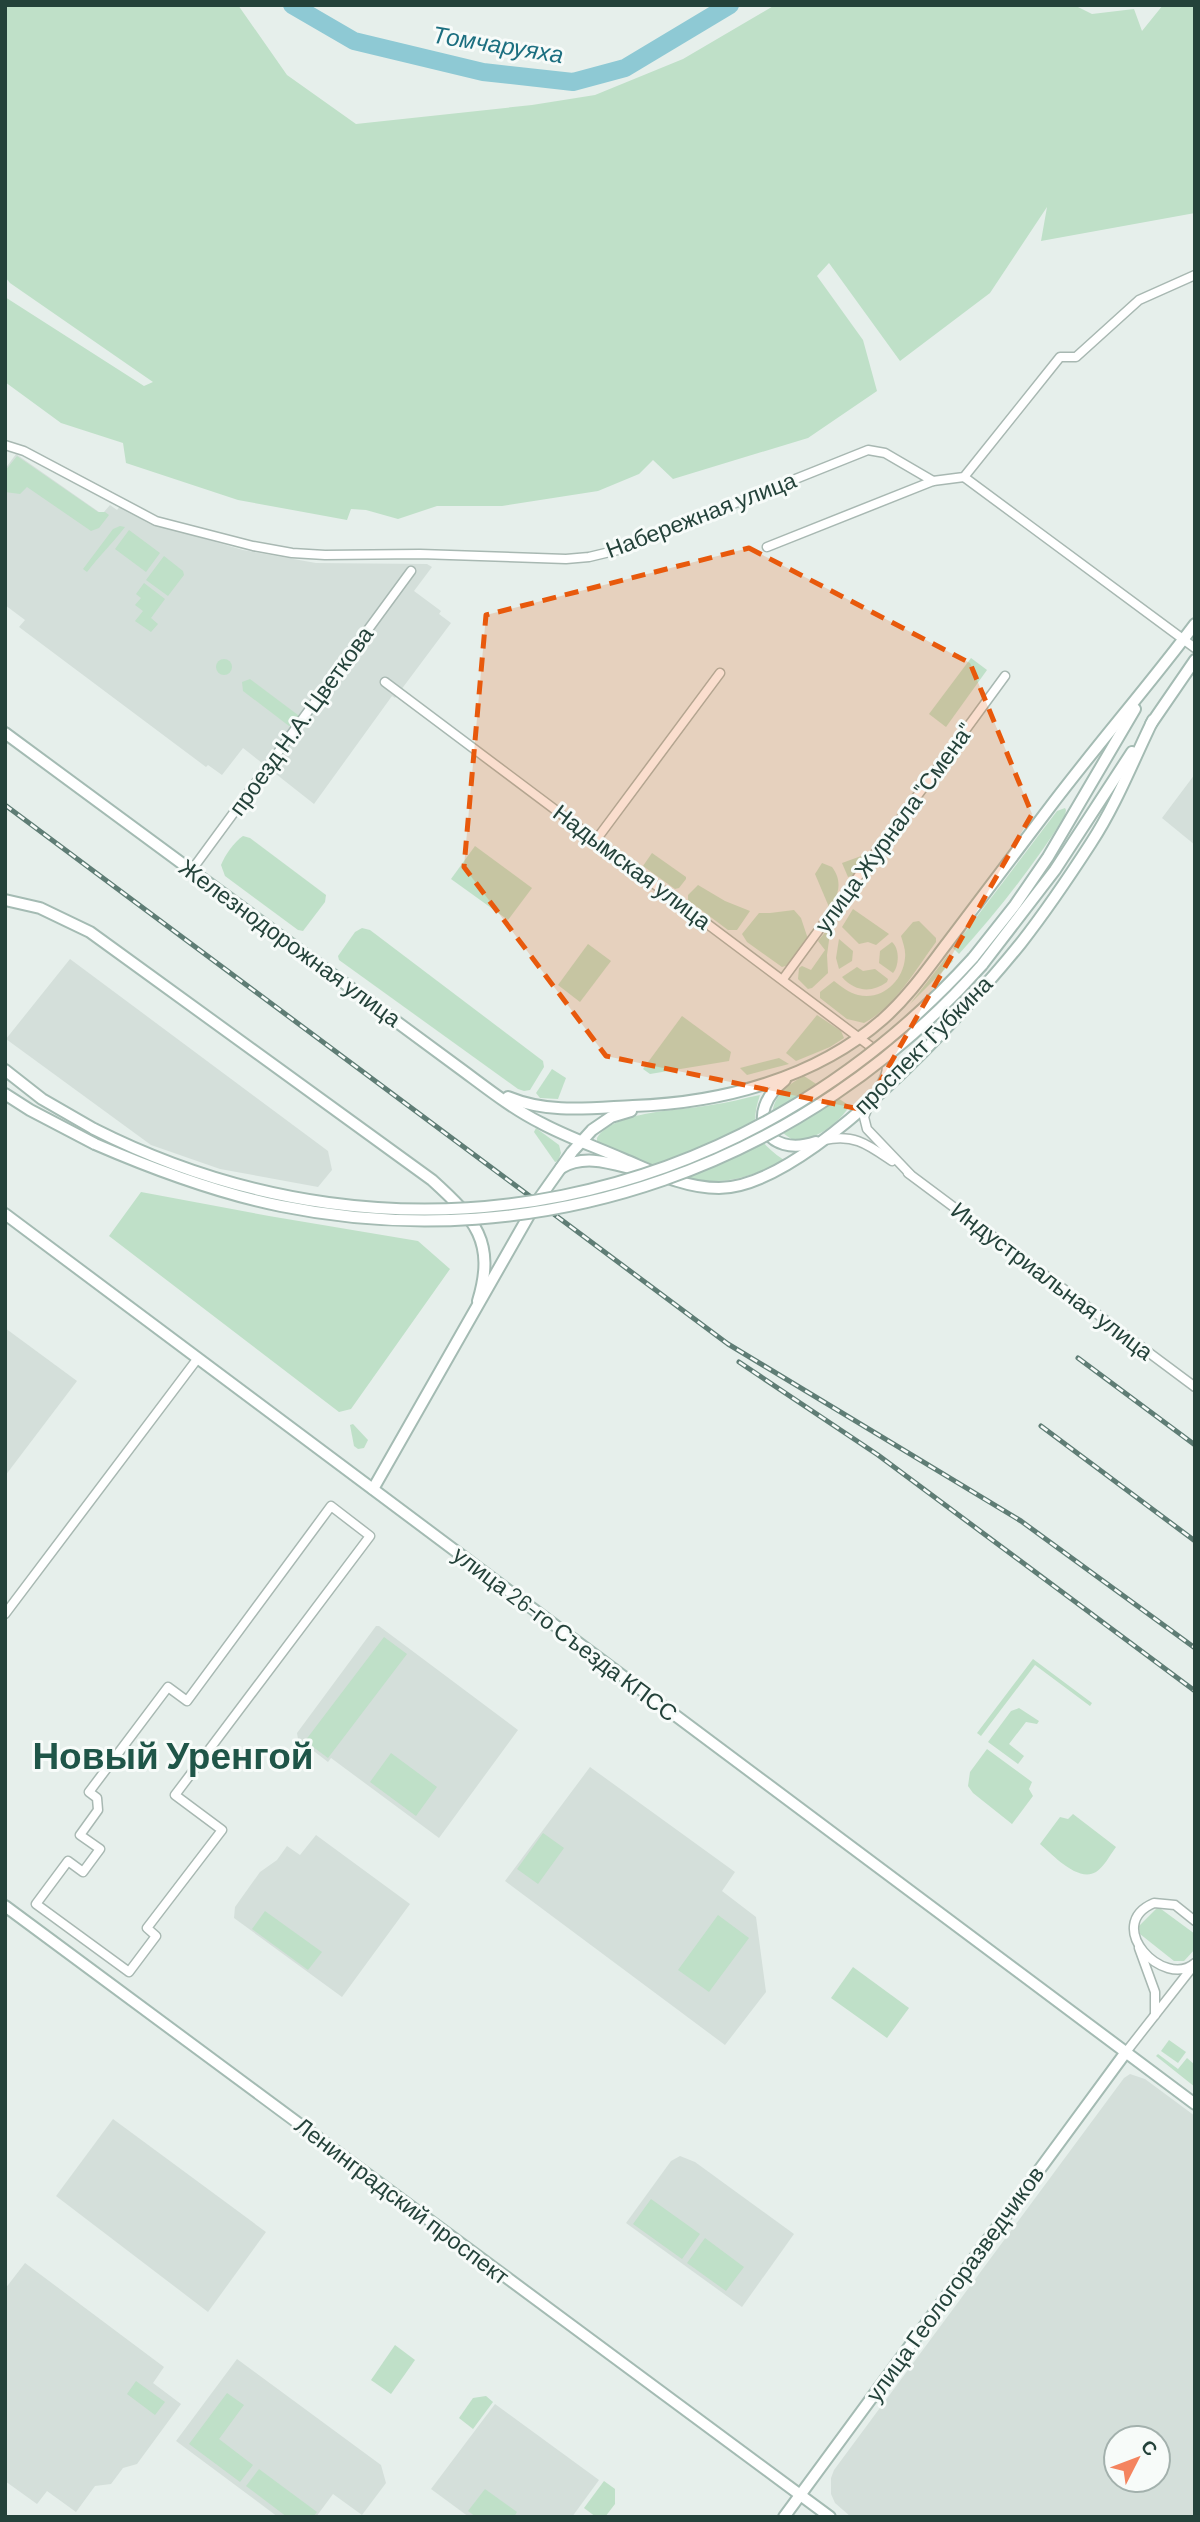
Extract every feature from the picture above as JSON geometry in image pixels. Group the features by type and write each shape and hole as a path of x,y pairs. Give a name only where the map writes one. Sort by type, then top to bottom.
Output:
{"main road":[{"name":"проспект Губкина","path":"651,1105 770,1083 834,1054 883,1019 911,990 1048,809 1195,624"},
{"name":"проспект Губкина","path":"978,962 1055,870 1195,660"},
{"path":"5,1094 96,1144 215,1189 280,1206 341,1216 444,1221 515,1215 555,1209 625,1192 700,1168 793,1122 835,1096 894,1051 940,1010 978,962 1048,856 1094,774 1158,671"},
{"name":"проспект Губкина","path":"582,1140 667,1178 693,1186 734,1187 773,1174 822,1140 900,1074 985,985 1048,907 1099,830 1153,720"},
{"name":"Железнодорожная улица","path":"5,733 489,1089 539,1122 582,1140"},
{"path":"5,900 40,908 90,932 432,1180 464,1212 481,1242 486,1263 485,1278 478,1301"},
{"path":"5,1070 42,1100 94,1129 130,1146 218,1179 311,1200 373,1208 420,1210 492,1205 553,1196 659,1170 695,1157 767,1123 827,1086 887,1042 978,962"},
{"path":"793,1074 767,1097 761,1118 765,1128 776,1142 792,1147 822,1140"},
{"path":"489,1089 544,1109 651,1105"},
{"path":"373,1489 521,1227 560,1168 582,1140 601,1122 611,1116 651,1105"},
{"path":"560,1168 569,1163 588,1160 667,1178"},
{"name":"улица 26-го Съезда КПСС","path":"5,1214 1195,2104"},
{"name":"Ленинградский проспект","path":"5,1906 830,2517"},
{"name":"улица Геологоразведчиков","path":"784,2517 1126,2052"}],"street":[{"path":"964,477 1060,357 1076,357 1139,300 1195,275"},
{"name":"Набережная улица","path":"5,445 24,451 156,521 253,546 292,553 325,555 453,555 566,559 589,557 618,550 868,450 885,453 933,481"},
{"path":"766,547 933,481 964,477 1195,648"},
{"name":"проезд Н.А. Цветкова","path":"191,871 411,571"},
{"path":"596,840 720,673"},
{"name":"улица Журнала \"Смена\"","path":"783,979 1005,676"},
{"name":"Надымская улица","path":"385,682 883,1056 888,1065 887,1074 873,1098"},
{"name":"Индустриальная улица","path":"873,1098 864,1117 867,1129 911,1174"},
{"name":"Индустриальная улица","path":"822,1140 842,1137 862,1142 911,1174 1193,1381"},
{"path":"5,1614 198,1358"},
{"path":"331,1506 370,1536 175,1795 222,1830 147,1928 156,1936 129,1972 36,1904 68,1861 83,1872 100,1849 80,1835 98,1810 97,1798 89,1792 168,1687 187,1701 331,1506"},
{"path":"1155,2015 1155,1993 1133,1929 1138,1915 1154,1903 1175,1905 1195,1921"},
{"path":"1136,1943 1170,1970 1186,1969 1195,1964"},
{"path":"1126,2052 1195,1964"}],"highlighted area":[{"path":"749,548 970,663 1032,814 864,1110 606,1056 464,867 486,615"}],"shaded area":[{"path":"16,454 99,512 104,512 110,505 117,510 122,504 154,524 243,550 316,563 427,564 432,567 414,591 441,611 439,614 451,623 395,698 392,696 314,804 243,748 222,775 208,765 206,767 19,627 25,620 5,605 5,469"},
{"path":"1195,774 1195,845 1162,818"},
{"path":"70,959 328,1151 332,1170 318,1187 220,1169 151,1145 6,1039"},
{"path":"5,1328 77,1381 5,1476"},
{"path":"376,1626 518,1730 439,1838 331,1758 328,1762 298,1739 297,1733"},
{"path":"590,1767 735,1872 722,1891 756,1917 766,1992 725,2045 505,1881"},
{"path":"316,1835 410,1904 342,1997 234,1918 235,1907 260,1872 277,1860 287,1846 300,1855"},
{"path":"1130,2074 1145,2079 1195,2116 1195,2517 851,2517 835,2503 831,2494 834,2470 1124,2078"},
{"path":"113,2119 266,2232 208,2312 56,2196"},
{"path":"680,2156 695,2162 794,2234 742,2307 626,2223 671,2161"},
{"path":"25,2263 164,2367 153,2383 181,2404 137,2464 123,2468 111,2484 95,2486 76,2512 47,2491 37,2504 5,2481 5,2289"},
{"path":"237,2359 381,2465 386,2483 362,2515 333,2494 316,2517 278,2517 176,2441"},
{"path":"495,2404 599,2480 572,2517 469,2517 431,2489"}],"green space":[{"path":"5,5 238,5 287,75 356,124 532,105 595,95 683,59 775,5 1074,5 1092,14 1134,9 1142,31 1163,5 1195,5 1195,213 1041,241 1047,207 990,293 900,361 829,263 817,276 863,340 877,391 808,438 673,479 653,460 639,474 598,491 502,506 437,506 398,519 366,510 351,509 347,520 238,500 126,463 123,443 61,423 5,382 5,297 144,386 153,382 5,277"},
{"path":"17,456 98,512 109,515 99,528 91,531 27,487 20,494 5,492 5,471"},
{"path":"125,527 87,572 83,569 113,529"},
{"path":"129,530 160,553 146,572 115,549"},
{"path":"164,556 183,571 184,575 168,596 146,580"},
{"path":"144,583 165,599 151,618 158,624 151,632 135,621 143,611 135,605 141,598 136,594"},
{"path":"971,658 987,670 946,727 929,714"},
{"path":"224,659 230,661 230,673 224,675 218,673 216,667 218,661"},
{"path":"250,679 298,715 292,726 243,691 242,682"},
{"path":"1065,808 1065,816 1028,870 959,954 953,948 1057,811"},
{"path":"243,836 250,838 326,895 325,902 303,931 225,876 221,865 233,845"},
{"path":"475,846 532,888 508,920 451,879"},
{"path":"652,853 686,877 679,888 675,889 643,866"},
{"path":"864,855 866,857 854,875 848,877 842,863"},
{"path":"822,863 832,867 838,882 836,898 829,907 815,874"},
{"path":"698,885 725,901 750,911 737,930 728,930 688,900 688,895"},
{"path":"853,909 889,934 876,945 868,942 859,944 842,927"},
{"path":"794,910 801,918 808,939 789,965 782,967 747,942 742,934 759,913"},
{"path":"919,921 936,938 936,942 904,987 875,1016 864,1023 847,1019 820,998 820,992 834,981 852,993 867,996 883,992 890,987 900,974 905,958 901,936 913,922"},
{"path":"362,928 370,930 543,1061 544,1067 530,1090 518,1089 339,960 338,956 355,932"},
{"path":"827,930 830,933 828,973 808,989 798,979 799,968 802,966 811,970 825,950 818,941"},
{"path":"839,939 853,951 852,961 839,969 836,958"},
{"path":"892,942 898,958 893,973 879,963 880,951"},
{"path":"588,944 611,961 580,1002 558,985"},
{"path":"948,955 953,961 910,1004"},
{"path":"857,967 863,971 875,969 888,979 887,982 870,989 852,986 842,977"},
{"path":"817,1015 841,1031 844,1038 796,1061 786,1053"},
{"path":"682,1016 731,1052 729,1061 650,1074 643,1069"},
{"path":"779,1058 789,1064 747,1075 740,1068"},
{"path":"552,1069 566,1078 558,1099 540,1098 536,1093"},
{"path":"804,1076 850,1106 839,1119 818,1135 793,1140 775,1123 774,1106 785,1089"},
{"path":"760,1095 755,1116 758,1133 767,1147 784,1160 746,1176 705,1181 678,1176 636,1161 597,1142 597,1138 606,1129 633,1117"},
{"path":"536,1128 559,1145 561,1153 558,1161 555,1162 534,1132"},
{"path":"141,1192 418,1241 450,1269 351,1409 339,1412 109,1236"},
{"path":"353,1424 368,1440 364,1448 358,1449 354,1446 350,1425"},
{"path":"384,1637 407,1654 328,1758 305,1741"},
{"path":"1033,1659 1092,1703 1090,1706 1035,1665 981,1736 977,1733"},
{"path":"1019,1708 1039,1721 1037,1724 1026,1722 1009,1744 1024,1756 1018,1764 988,1742 1011,1711"},
{"path":"987,1749 1032,1782 1029,1789 1033,1796 1012,1824 968,1786 970,1772"},
{"path":"391,1753 437,1787 416,1816 370,1782"},
{"path":"1073,1814 1116,1847 1096,1872 1081,1874 1074,1871 1040,1844 1060,1817 1068,1819"},
{"path":"543,1833 564,1848 538,1884 517,1869"},
{"path":"1157,1908 1195,1934 1195,1949 1184,1961 1174,1961 1140,1934 1139,1926"},
{"path":"265,1911 322,1952 308,1970 252,1929"},
{"path":"718,1915 749,1938 709,1992 678,1970"},
{"path":"853,1967 909,2008 887,2038 831,1998"},
{"path":"1169,2040 1186,2052 1178,2063 1161,2051"},
{"path":"1158,2054 1178,2069 1187,2058 1195,2065 1195,2087 1156,2056"},
{"path":"651,2199 700,2234 682,2259 633,2224"},
{"path":"705,2238 744,2267 726,2291 687,2263"},
{"path":"395,2345 415,2360 391,2394 371,2380"},
{"path":"136,2381 165,2402 155,2415 127,2394"},
{"path":"227,2393 244,2405 219,2439 253,2465 240,2482 189,2444"},
{"path":"486,2396 493,2402 473,2429 459,2418 473,2398"},
{"path":"259,2469 317,2512 313,2517 287,2517 246,2486"},
{"path":"604,2481 615,2489 615,2504 605,2517 596,2517 584,2508"},
{"path":"485,2489 517,2512 514,2517 476,2517 468,2511"}],"waterway":[{"name":"Томчаруяха","path":"292,5 354,41 483,72 573,82 625,68 730,5"}],"railway":[{"path":"5,805 728,1344 1021,1521 1195,1648"},
{"path":"1078,1358 1195,1445"},
{"path":"739,1362 878,1455 1195,1691"},
{"path":"1041,1426 1195,1541"}],"district":[{"name":"Новый Уренгой","path":"173,1756"}]}
